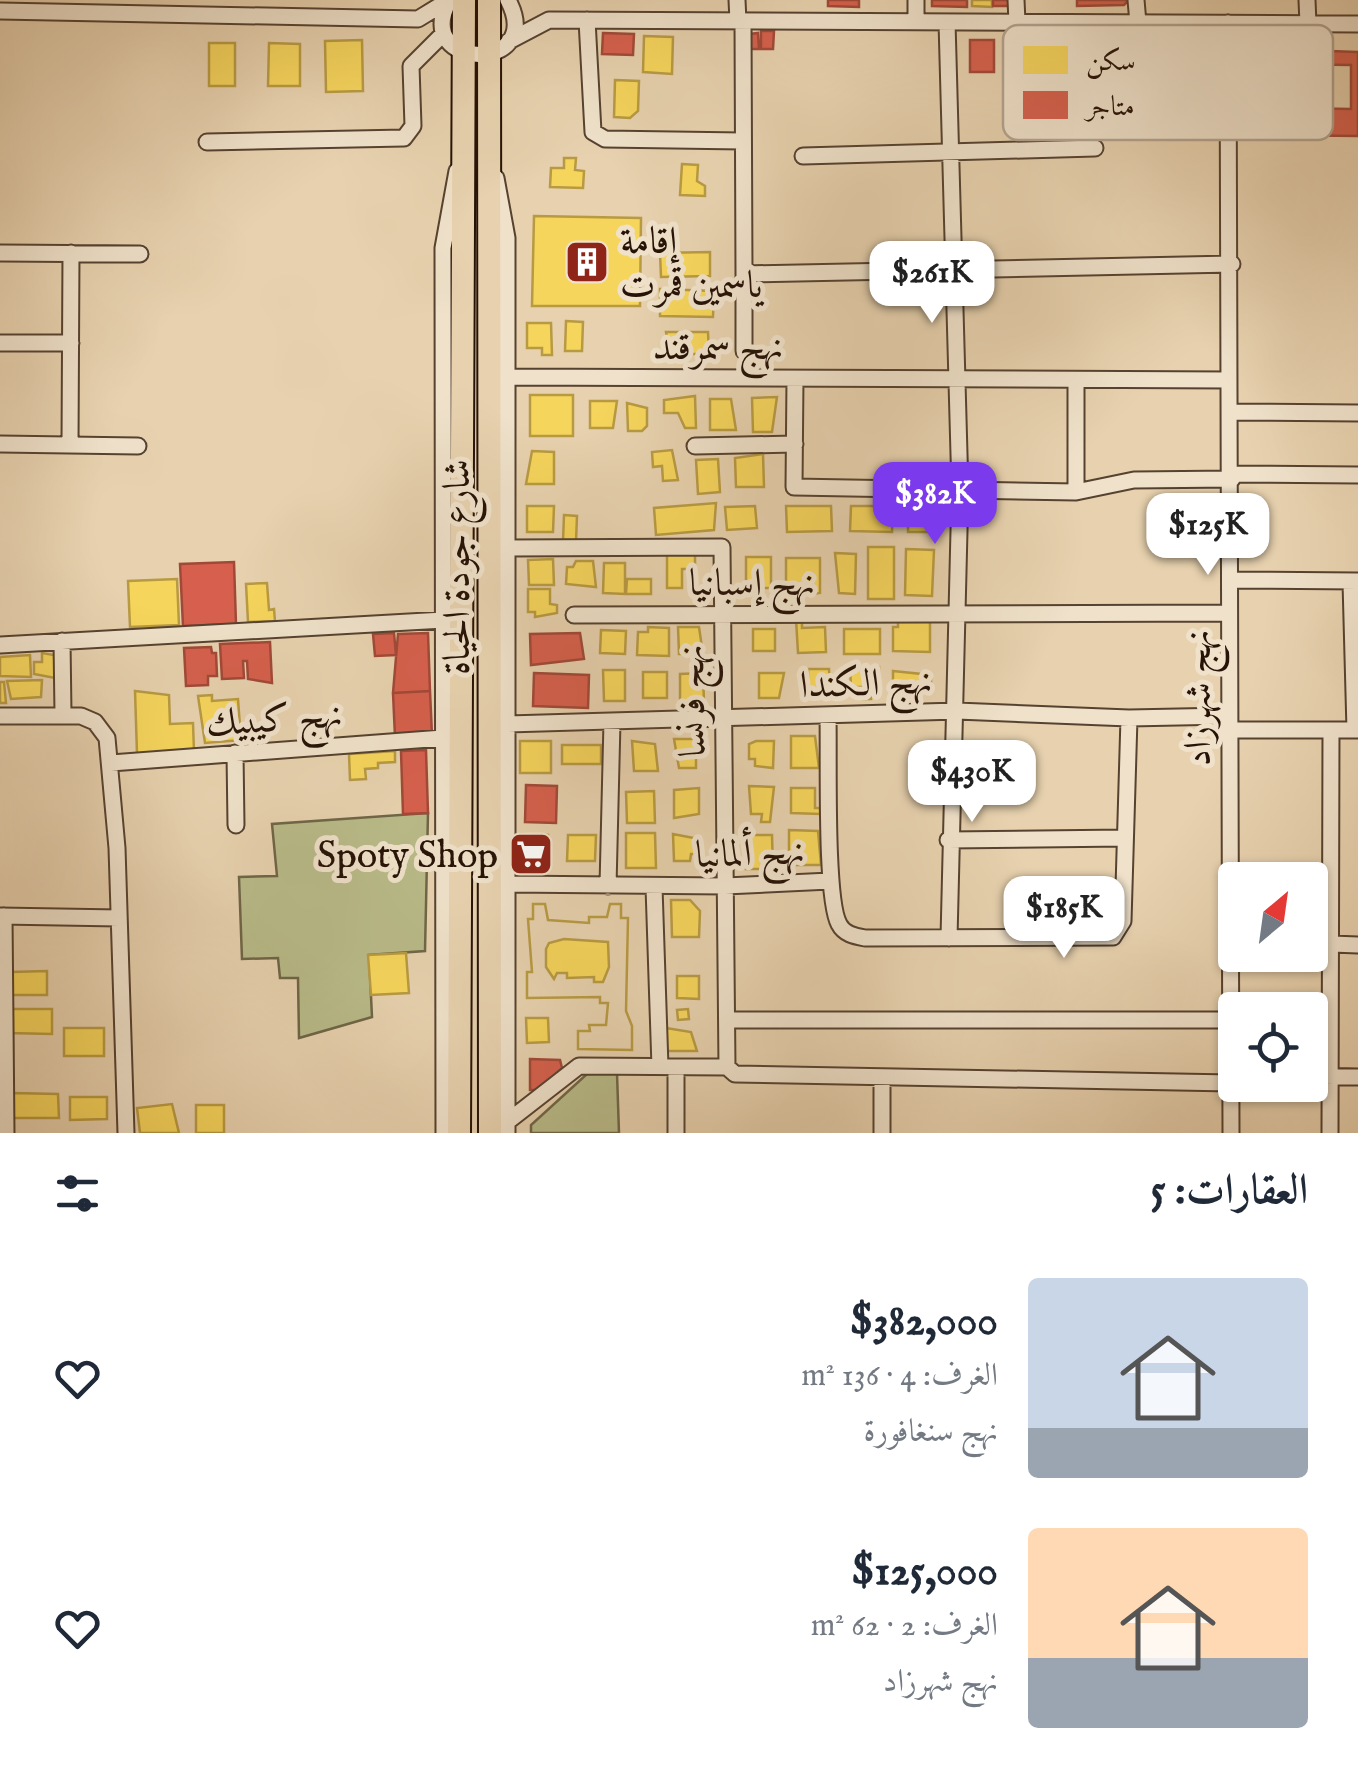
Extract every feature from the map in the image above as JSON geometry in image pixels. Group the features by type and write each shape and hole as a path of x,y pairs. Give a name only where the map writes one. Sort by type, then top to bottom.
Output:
{"highway":[{"name":"شارع جودة الحياة","path":"459,1133 464,148 453,45 464,0"},
{"name":"شارع جودة الحياة","path":"489,0 501,1130"}],"street":[{"path":"418,19 449,0"},
{"path":"449,0 443,19 453,45"},
{"path":"508,0 515,20 509,41"},
{"path":"508,0 549,20 1358,24"},
{"path":"738,0 744,351"},
{"path":"916,0 916,22"},
{"path":"1016,0 1016,22"},
{"path":"1136,0 1138,23"},
{"path":"1308,0 1308,24"},
{"path":"0,11 360,8 418,19 453,45 490,55 549,20"},
{"path":"587,20 592,132 605,138 742,141"},
{"path":"946,22 960,490 958,712 948,840 949,938"},
{"path":"207,142 404,138 413,126 411,66 453,45"},
{"name":"نهج شهرزاد","path":"1230,140 1231,992"},
{"path":"444,1133 443,248 464,148"},
{"path":"804,156 1095,148"},
{"path":"490,157 506,216 508,884 501,1130"},
{"path":"0,253 140,254"},
{"path":"70,445 71,253"},
{"path":"744,274 1232,264"},
{"path":"0,343 71,343"},
{"name":"نهج سمرقند","path":"507,378 1229,380"},
{"path":"795,379 794,487 1076,492 1134,480 1358,475"},
{"path":"1076,380 1076,492"},
{"path":"1230,412 1358,413"},
{"path":"0,444 138,446"},
{"path":"695,446 795,444"},
{"name":"نهج فرنسا","path":"509,548 722,547 727,1067"},
{"path":"1230,580 1354,582 1356,730"},
{"name":"نهج إسبانيا","path":"574,615 1230,613"},
{"path":"0,645 444,620"},
{"path":"62,642 63,714"},
{"name":"نهج الكندا","path":"507,724 958,712 1356,730"},
{"path":"0,716 63,714 94,722 107,738 119,918 126,1133"},
{"name":"نهج ألمانيا","path":"508,884 726,886 830,881 828,717"},
{"path":"830,881 836,920 852,936 1113,937 1123,921 1129,718"},
{"path":"608,886 612,722"},
{"path":"1330,1133 1331,730"},
{"name":"نهج كيبيك","path":"111,762 442,738"},
{"path":"235,753 236,825"},
{"path":"948,840 1125,838"},
{"path":"654,886 676,1133"},
{"path":"6,1133 2,916 119,918"},
{"path":"1332,944 1358,945"},
{"path":"726,1020 1218,1020"},
{"path":"501,1130 579,1066 727,1067 735,1074 882,1078 1218,1077"},
{"path":"1330,1076 1358,1077"},
{"path":"882,1078 882,1133"},
{"name":"نهج شهرزاد","path":"1231,1133 1232,1102"}],"green space":[{"path":"428,813 425,951 369,955 372,1017 299,1038 298,978 280,978 278,958 242,959 239,877 277,876 272,824"},
{"path":"617,1073 619,1133 531,1133 531,1125 587,1074"}],"building: سكن":[{"path":"972,0 992,0 992,7 972,6"},
{"path":"644,36 673,37 672,74 643,72"},
{"path":"362,40 363,91 326,92 325,41"},
{"path":"209,43 235,43 235,86 209,86"},
{"path":"269,43 300,44 300,86 268,86"},
{"path":"615,80 639,81 638,111 630,118 614,117"},
{"path":"564,158 576,158 575,170 584,171 583,188 550,187 551,168 564,168"},
{"path":"682,164 698,165 697,181 705,186 705,196 680,195"},
{"name":"إقامة ياسمين قمرت","path":"534,216 641,218 640,306 532,306"},
{"path":"710,252 710,276 661,277 660,253"},
{"path":"660,289 714,291 713,317 660,316"},
{"path":"566,321 583,322 582,351 565,351"},
{"path":"527,323 551,323 552,355 542,355 542,348 527,348"},
{"path":"666,332 708,332 709,354 670,354"},
{"path":"530,395 573,395 573,436 530,436"},
{"path":"695,396 696,428 685,428 678,413 664,413 664,400"},
{"path":"777,397 772,432 753,432 752,398"},
{"path":"710,399 731,399 736,430 710,430"},
{"path":"590,401 617,401 613,428 590,428"},
{"path":"627,403 647,408 647,426 642,431 628,431"},
{"path":"672,450 678,480 663,481 662,466 653,467 652,452"},
{"path":"532,451 554,452 554,484 526,484"},
{"path":"763,454 764,487 736,487 735,458"},
{"path":"718,459 720,492 698,494 696,460"},
{"path":"716,503 714,530 656,535 654,508"},
{"path":"527,506 554,506 553,532 527,532"},
{"path":"755,506 757,528 727,530 725,507"},
{"path":"786,506 831,506 832,531 787,532"},
{"path":"851,506 893,506 892,532 850,531"},
{"path":"908,511 933,511 932,532 908,532"},
{"path":"564,515 577,516 576,542 563,541"},
{"path":"868,547 894,547 894,599 868,599"},
{"path":"906,549 934,550 932,596 905,595"},
{"path":"667,553 695,553 695,569 682,569 682,588 667,588"},
{"path":"835,553 856,554 855,594 839,593"},
{"path":"746,557 771,557 771,588 746,588"},
{"path":"786,558 820,558 820,593 786,597"},
{"path":"553,559 554,585 529,585 528,560"},
{"path":"576,561 593,561 596,587 566,584 567,567 573,567"},
{"path":"604,563 625,563 625,594 603,593"},
{"path":"177,579 179,625 130,627 128,581"},
{"path":"627,579 651,579 651,594 626,594"},
{"path":"267,583 269,610 274,609 275,621 248,622 246,584"},
{"path":"528,589 550,589 550,604 557,605 557,613 535,617 535,612 528,612"},
{"path":"796,619 802,619 802,628 825,627 826,652 798,653"},
{"path":"898,619 930,620 930,652 893,651 893,627 898,627"},
{"path":"648,627 669,628 669,656 637,655 638,632 648,632"},
{"path":"678,627 699,627 703,654 679,654"},
{"path":"753,629 775,629 775,651 753,651"},
{"path":"844,629 880,629 880,654 844,654"},
{"path":"601,630 626,631 625,654 600,653"},
{"path":"42,653 54,655 55,678 34,674 34,662 42,662"},
{"path":"30,655 31,677 0,676 0,657"},
{"path":"879,667 879,687 871,687 871,699 863,699 862,687 851,687 850,668"},
{"path":"808,669 829,669 830,694 803,695 803,677 808,677"},
{"path":"603,670 625,670 625,701 604,701"},
{"path":"893,671 931,675 931,692 893,692"},
{"path":"643,672 667,672 667,698 643,698"},
{"path":"703,673 704,702 680,702 680,674"},
{"path":"759,673 784,673 779,698 759,698"},
{"path":"42,680 41,697 11,699 7,681"},
{"path":"0,682 4,682 6,703 0,703"},
{"path":"135,691 169,695 170,724 193,723 194,752 137,754"},
{"path":"212,695 212,701 238,699 241,740 205,743 198,696"},
{"path":"791,736 815,736 819,768 791,768"},
{"path":"674,739 696,739 696,768 679,768"},
{"path":"520,741 551,741 551,773 520,773"},
{"path":"632,741 655,744 658,771 634,771"},
{"path":"774,741 773,768 755,766 755,759 749,759 749,744"},
{"path":"562,745 601,745 601,764 562,764"},
{"path":"395,751 395,762 378,763 378,768 365,769 366,779 350,780 349,754"},
{"path":"749,786 774,787 770,822 761,822 762,814 751,814"},
{"path":"699,788 699,814 674,818 674,790"},
{"path":"791,788 815,788 815,808 820,808 820,814 791,813"},
{"path":"654,791 655,823 627,823 626,792"},
{"path":"789,830 818,831 821,865 795,865 795,857 789,857"},
{"path":"626,833 655,833 656,868 626,868"},
{"path":"521,834 548,835 547,865 521,865"},
{"path":"673,834 699,839 700,854 691,854 690,861 674,861"},
{"path":"568,835 596,835 595,861 567,861"},
{"path":"746,835 772,835 773,869 746,869"},
{"path":"671,900 690,900 700,911 699,937 672,937"},
{"path":"533,904 545,904 548,920 589,923 589,917 607,917 610,904 621,904 621,918 628,918 626,1011 632,1026 632,1050 578,1049 578,1031 590,1031 589,1025 606,1025 608,1003 600,1003 600,997 527,998 527,972 532,972 528,919 533,919","holes":["564,939 608,942 609,967 603,982 594,982 594,977 567,978 567,973 557,973 554,979 546,967 549,943"]},
{"path":"533,904 545,904 548,920 589,923 589,917 607,917 610,904 621,904 621,918 628,918 626,1011 632,1026 632,1050 578,1049 578,1031 590,1031 589,1025 606,1025 608,1003 600,1003 600,997 527,998 527,972 532,972 528,919 533,919"},
{"path":"406,953 409,993 371,995 368,955"},
{"path":"47,971 47,995 10,995 10,972"},
{"path":"677,976 699,976 699,999 677,998"},
{"path":"8,1009 52,1009 52,1034 8,1033"},
{"path":"688,1009 689,1019 678,1020 677,1010"},
{"path":"526,1018 548,1018 549,1042 527,1043"},
{"path":"64,1028 104,1028 104,1056 64,1056"},
{"path":"666,1028 691,1032 697,1051 666,1051"},
{"path":"12,1093 58,1094 59,1118 12,1118"},
{"path":"70,1097 107,1097 107,1119 70,1120"},
{"path":"172,1104 179,1133 140,1133 137,1108"},
{"path":"196,1105 224,1105 224,1133 196,1133"}],"building: متاجر":[{"path":"828,0 859,0 859,7 828,6"},
{"path":"932,0 967,0 967,7 932,6"},
{"path":"993,0 1014,0 1014,6 993,6"},
{"path":"1077,0 1129,0 1124,5 1077,6"},
{"path":"761,31 774,31 773,49 761,49"},
{"path":"603,33 634,34 633,55 602,54"},
{"path":"758,33 759,49 747,49 750,34"},
{"path":"970,40 994,40 994,72 970,72"},
{"path":"1333,51 1358,52 1358,136 1333,136 1333,109 1351,109 1351,65 1333,65"},
{"path":"234,562 236,624 183,626 180,564"},
{"path":"394,633 396,655 375,656 373,634"},
{"path":"428,633 430,691 393,693 398,634"},
{"path":"580,633 584,659 531,665 530,634"},
{"path":"270,642 272,683 248,679 247,661 243,661 244,678 222,679 220,644"},
{"path":"211,647 212,653 216,653 217,676 208,676 208,685 186,686 184,648"},
{"path":"534,673 589,675 588,708 533,706"},
{"path":"430,691 432,735 395,737 393,693"},
{"path":"426,750 428,813 403,814 401,751"},
{"path":"526,785 557,786 556,823 525,822"},
{"path":"530,1059 560,1060 562,1068 539,1090 530,1090"}],"place":[{"name":"إقامة ياسمين قمرت","path":"587,262"},
{"name":"Spoty Shop","path":"531,854"}]}
